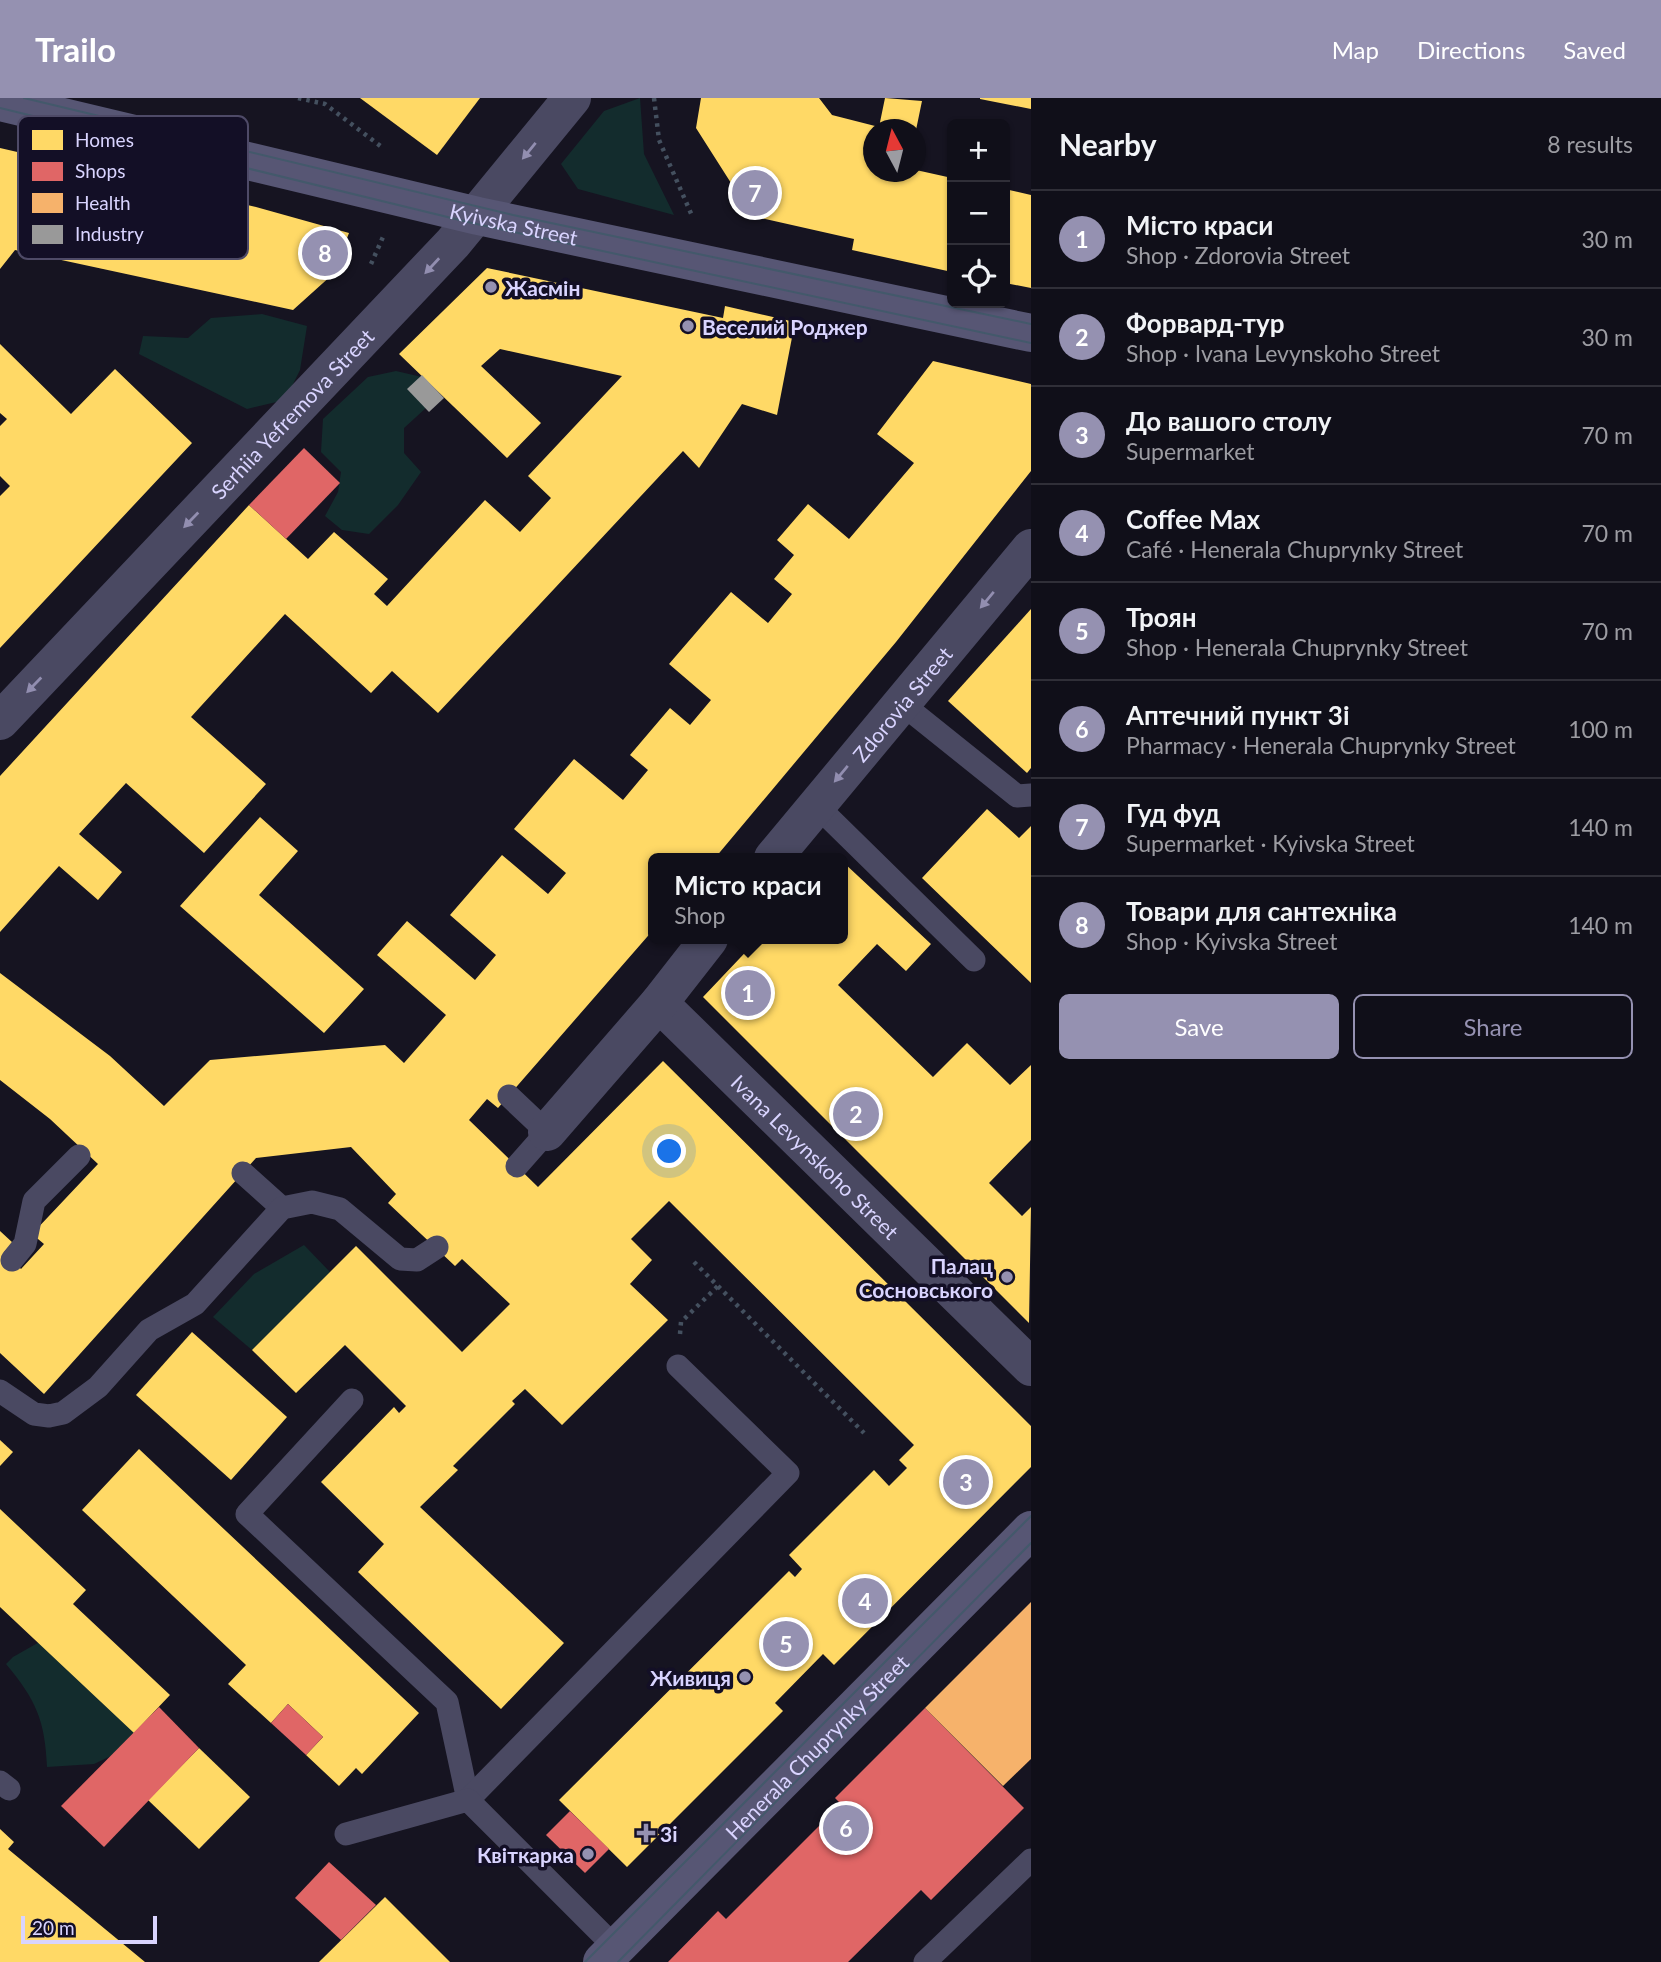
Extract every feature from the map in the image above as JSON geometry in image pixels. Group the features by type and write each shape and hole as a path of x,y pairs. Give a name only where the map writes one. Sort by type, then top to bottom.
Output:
{"main road":[{"name":"Kyivska Street","path":"0,102 59,116"},
{"name":"Kyivska Street","path":"248,161 478,216 1031,333"},
{"name":"Henerala Chuprynky Street","path":"609,1955 1031,1530"}],"street":[{"name":"Serhiia Yefremova Street","path":"0,721 478,216 572,98"},
{"name":"Zdorovia Street","path":"777,853 1031,548"},
{"path":"547,1132 659,1003 705,944"},
{"name":"Ivana Levynskoho Street","path":"659,1003 1031,1367"}],"lane":[{"path":"901,703 1017,796 1031,794"},
{"path":"816,805 974,960"},
{"path":"509,1096 547,1132 517,1166"},
{"path":"12,1260 25,1244 34,1201 79,1156"},
{"path":"243,1173 282,1208"},
{"path":"0,1391 34,1414 48,1416 63,1413 98,1387 149,1330 195,1304 282,1208 313,1202 341,1209 400,1259 417,1260 437,1247"},
{"path":"346,1834 468,1800 788,1473 678,1366"},
{"path":"352,1400 247,1514 447,1702 468,1800 609,1955"},
{"path":"925,1962 1031,1860"}],"path":[{"path":"298,98 325,104 387,151"},
{"path":"654,98 659,140 698,229"},
{"path":"694,1262 864,1433"},
{"path":"681,1322 718,1286"}],"green space":[{"path":"640,98 644,154 674,215 578,189 561,164 604,111"},
{"path":"262,314 307,326 300,370 285,400 247,409 139,354 143,336 188,338 211,318"},
{"path":"396,371 422,377 427,407 404,428 404,453 421,472 398,505 369,534 342,530 325,516 338,492 341,472 321,452 323,419 368,377"},
{"path":"304,1245 330,1272 252,1350 213,1317 254,1274"},
{"path":"50,1636 151,1700 132,1746 94,1764 47,1767 44,1736 37,1711 6,1664 13,1657"}],"building: Homes":[{"path":"360,98 480,98 437,155"},
{"path":"701,98 819,98 832,115 863,123 863,182 926,182 926,172 947,177 947,271 852,250 854,239 752,216 696,128"},
{"path":"885,98 922,101 918,119 881,119"},
{"path":"1031,98 1031,109 980,99"},
{"path":"0,148 18,152 18,251 15,250 0,269"},
{"path":"1010,190 1031,195 1031,288 1010,284"},
{"path":"248,205 349,233 333,274 293,310 57,259 248,259"},
{"path":"487,268 723,318 725,306 795,322 777,415 742,404 699,468 683,451 438,713 392,671 371,693 285,614 191,717 266,784 204,853 126,783 79,834 122,872 98,900 59,866 0,932 0,776 249,505 308,559 334,532 388,579 374,594 387,606 485,500 520,532 551,498 528,476 622,376 500,349 481,366 541,423 507,458 399,354"},
{"path":"0,344 71,414 115,369 192,443 0,648 0,496 10,486 0,476 0,426 7,419 0,413"},
{"path":"933,361 1031,384 1031,471 896,642 719,853 648,853 648,936 498,1108 487,1099 469,1120 538,1187 663,1061 1031,1426 1031,1467 834,1665 823,1654 775,1703 783,1711 627,1867 559,1800 789,1571 795,1577 802,1569 789,1555 874,1470 889,1486 907,1468 899,1460 914,1445 669,1201 631,1239 652,1260 630,1284 668,1320 562,1425 525,1389 512,1401 515,1404 453,1466 458,1470 420,1507 564,1643 501,1709 358,1572 384,1544 321,1482 394,1407 399,1413 406,1406 345,1345 296,1393 252,1350 356,1246 462,1352 510,1304 462,1259 455,1266 388,1203 396,1194 351,1147 256,1158 44,1394 0,1353 0,1231 13,1243 4,1252 21,1269 44,1244 32,1234 98,1164 50,1119 0,1080 0,973 110,1056 164,1106 210,1060 385,1045 404,1063 446,1015 377,955 407,921 475,980 496,955 450,915 502,855 548,894 566,873 514,829 574,759 623,800 648,770 630,755 670,708 690,725 711,700 669,664 731,592 768,623 792,594 774,579 794,555 777,540 808,504 849,539 914,463 877,434"},
{"path":"1031,609 1031,768 1027,773 948,701"},
{"path":"987,809 1019,838 1031,826 1031,983 922,878"},
{"path":"260,817 298,851 259,895 364,989 324,1033 180,906"},
{"path":"848,867 931,944 906,971 877,944 838,985 933,1077 967,1043 1010,1085 1031,1065 1031,1140 989,1183 1022,1216 1031,1207 1029,1323 703,997 753,944 848,944"},
{"path":"192,1332 287,1417 231,1480 136,1395"},
{"path":"0,1440 13,1452 0,1466"},
{"path":"139,1449 419,1713 362,1774 356,1768 339,1786 306,1755 323,1737 288,1704 271,1723 228,1684 246,1665 82,1510"},
{"path":"0,1509 86,1590 73,1604 170,1695 134,1733 0,1607"},
{"path":"199,1748 250,1797 199,1849 148,1800"},
{"path":"0,1829 14,1842 8,1849 145,1962 0,1962"},
{"path":"385,1897 450,1962 319,1962"}],"building: Shops":[{"path":"304,448 340,483 286,539 249,505"},
{"path":"288,1704 323,1737 306,1755 271,1723"},
{"path":"159,1707 199,1748 104,1847 61,1806"},
{"path":"925,1708 1024,1808 931,1900 921,1890 848,1962 668,1962 718,1911 726,1919 841,1804 835,1798"},
{"path":"570,1811 609,1849 585,1873 546,1835"},
{"path":"329,1862 376,1905 341,1940 295,1898"}],"building: Health":[{"path":"1031,1602 1031,1759 1003,1786 925,1708"}],"building: Industry":[{"path":"422,375 444,398 429,412 407,389"}],"tram line":[{"path":"24,98 99,116"},
{"path":"0,108 33,116"},
{"path":"248,152 513,215 1031,324"},
{"path":"248,168 472,223 1031,343"},
{"path":"585,1962 1031,1516"},
{"path":"618,1962 1031,1543"}],"place":[{"name":"Гуд фуд","path":"755,193"},
{"name":"Товари для сантехніка","path":"325,253"},
{"name":"Жасмін","path":"491,287"},
{"name":"Веселий Роджер","path":"688,326"},
{"name":"Місто краси","path":"748,993"},
{"name":"Форвард-тур","path":"856,1114"},
{"name":"Палац Сосновського","path":"1007,1277"},
{"name":"До вашого столу","path":"966,1482"},
{"name":"Coffee Max","path":"865,1601"},
{"name":"Троян","path":"786,1644"},
{"name":"Живиця","path":"745,1677"},
{"name":"Аптечний пункт 3і","path":"846,1828"},
{"name":"3i","path":"646,1833"},
{"name":"Квіткарка","path":"588,1854"}]}
